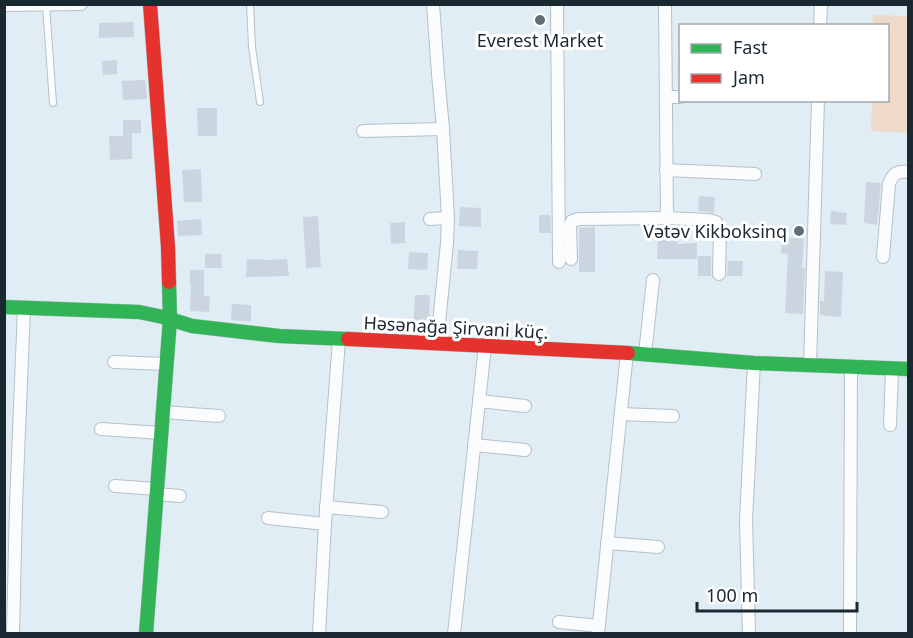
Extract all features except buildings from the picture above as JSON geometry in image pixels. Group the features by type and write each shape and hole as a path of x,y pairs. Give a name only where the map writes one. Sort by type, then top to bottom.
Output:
{"street":[{"path":"4,5 81,4"},
{"path":"146,633 170,319 168,247 150,4"},
{"path":"433,4 448,218 437,343"},
{"path":"557,4 565,260 570,225 572,221 579,219 708,220 716,222 720,230 719,274"},
{"path":"665,4 667,218"},
{"path":"820,24 821,4"},
{"path":"666,97 679,98"},
{"path":"810,365 818,102"},
{"path":"363,131 443,129"},
{"path":"666,170 755,174"},
{"path":"883,257 889,184 893,175 898,171 909,172"},
{"path":"430,219 448,218"},
{"path":"645,354 653,280"},
{"name":"Həsənağa Şirvani küç.","path":"4,307 139,312 185,325 279,336 645,354 754,363 909,369"},
{"path":"14,633 10,505 24,308"},
{"path":"319,633 339,340"},
{"path":"454,633 485,346"},
{"path":"559,622 599,630 627,353"},
{"path":"114,362 166,364"},
{"path":"749,633 746,520 754,363"},
{"path":"850,633 851,367"},
{"path":"890,425 892,369"},
{"path":"479,402 525,406"},
{"path":"163,412 219,416"},
{"path":"621,414 673,416"},
{"path":"101,429 162,433"},
{"path":"474,445 525,450"},
{"path":"115,486 180,496"},
{"path":"326,507 382,512"},
{"path":"268,518 325,524"},
{"path":"608,543 658,547"}],"lane":[{"path":"250,4 252,47 260,102"},
{"path":"46,5 52,103"}],"shaded area":[{"path":"873,15 908,16 908,133 871,131 872,102 889,102 889,24 872,24"}],"traffic: fast":[{"path":"146,634 170,319 169,282"},
{"path":"4,307 139,312 192,326 279,336 348,339"},
{"path":"628,353 754,363 908,369"}],"traffic: jam":[{"path":"150,4 169,282"},
{"path":"348,339 628,353"}],"place":[{"name":"Everest Market","path":"540,20"},
{"name":"Vətəv Kikboksinq","path":"799,231"}]}
